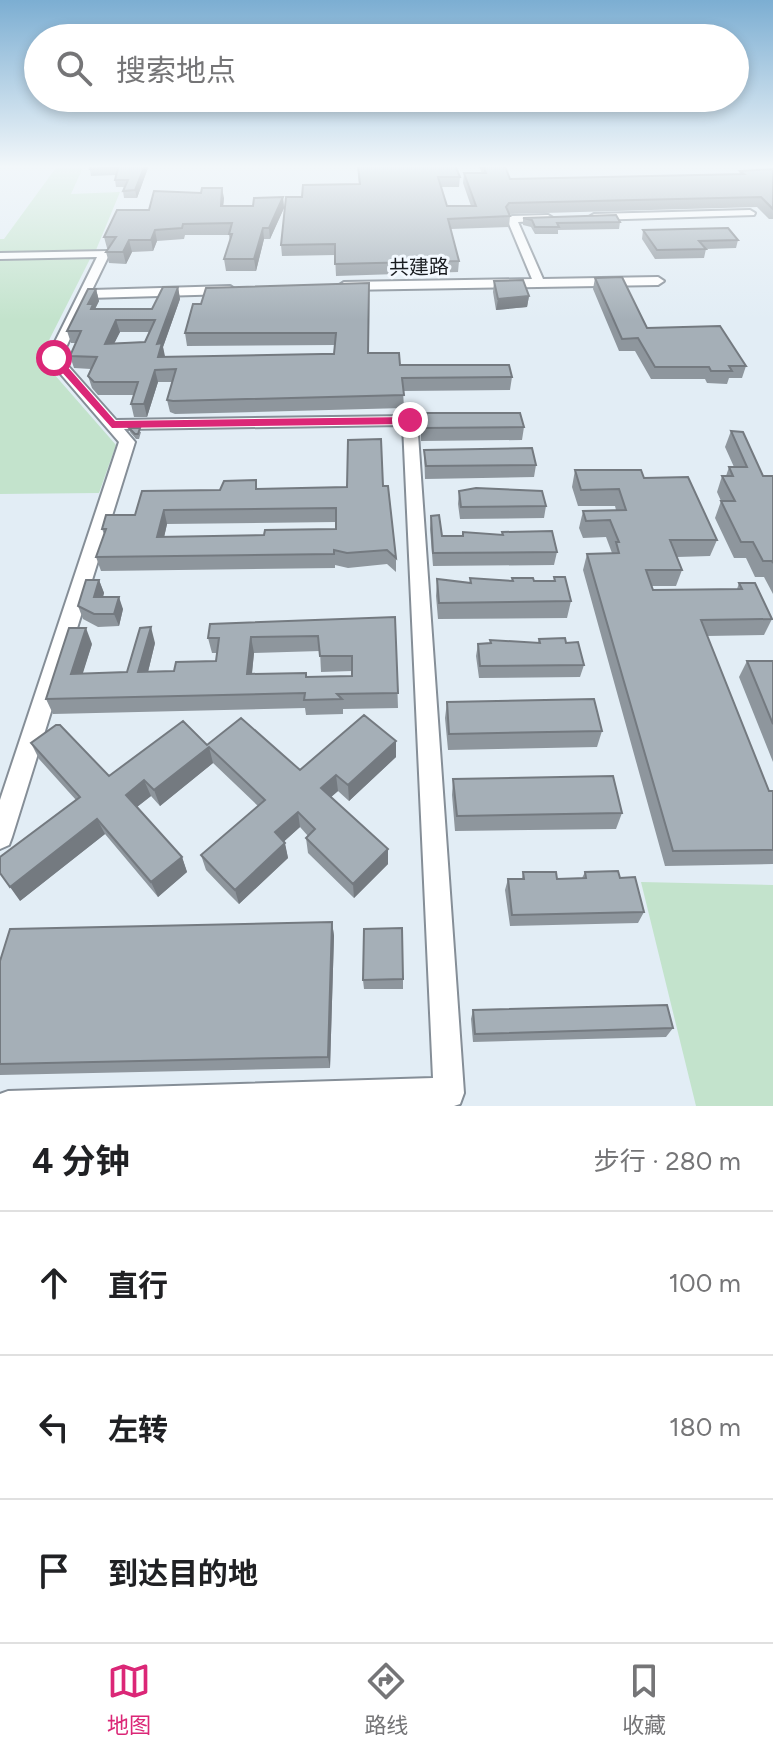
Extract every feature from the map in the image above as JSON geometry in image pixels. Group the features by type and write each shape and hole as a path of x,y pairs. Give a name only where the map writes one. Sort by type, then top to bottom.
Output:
{"street":[{"path":"576,217 593,217"},
{"path":"539,283 512,219 560,218"},
{"path":"0,256 104,253 54,358 127,442 0,837"},
{"name":"共建路","path":"327,287 658,281"},
{"path":"85,294 251,289"},
{"path":"8,1106 449,1093 410,420 112,425"}],"green space":[{"path":"20,217 110,217 96,250 0,253 0,239 4,239"},
{"path":"90,259 40,358 116,445 99,493 0,494 0,260"},
{"path":"641,882 773,885 773,1106 696,1106"}],"building":[{"path":"114,217 274,217 269,228 263,228 254,259 224,259 232,223 183,224 182,228 155,230 151,240 129,240 123,252 106,252 116,237 104,237"},
{"path":"284,217 497,217 448,219 459,261 335,264 335,244 281,245"},
{"path":"617,217 620,222 557,223 559,227 535,227 532,220 523,218"},
{"path":"728,228 738,240 699,241 706,249 657,250 643,230"},
{"path":"622,277 647,328 720,326 746,366 729,366 732,371 711,371 709,367 655,367 638,338 622,339 595,278"},
{"path":"523,280 529,296 498,299 494,281"},
{"path":"369,283 368,353 399,353 400,365 509,365 512,377 402,378 404,395 173,401 167,400 176,369 155,370 144,404 131,404 138,382 94,382 88,376 97,357 70,356 81,331 67,331 88,289 96,289 88,304 93,304 91,309 152,309 163,287 178,287 157,344 162,343 158,357 334,354 336,333 185,333 193,304 201,304 206,288","holes":["116,320 155,320 145,342 105,344"]},
{"path":"421,413 520,413 524,427 422,428"},
{"path":"129,428 140,428 135,434"},
{"path":"731,431 743,432 763,476 773,476 773,563 763,561 753,542 741,542 721,501 735,501 722,476 733,476 729,467 747,467"},
{"path":"381,439 383,486 388,486 396,558 387,550 347,553 334,550 334,554 96,557 106,529 102,529 106,515 135,515 142,491 220,490 224,481 256,480 256,489 347,487 348,440","holes":["336,508 336,529 265,530 264,535 157,537 164,510"]},
{"path":"532,448 536,465 426,466 424,450"},
{"path":"575,470 641,470 644,478 688,477 717,540 670,540 682,570 646,570 653,590 742,589 739,583 755,583 772,619 701,620 769,791 773,791 773,850 673,851 587,554 619,553 616,542 619,542 610,520 586,521 583,511 626,510 619,489 581,490"},
{"path":"476,488 542,491 546,506 461,507 459,491"},
{"path":"439,515 442,536 463,536 463,532 503,535 502,532 552,531 557,552 433,553 431,516"},
{"path":"554,577 565,577 571,601 439,603 437,579 471,583 470,578 555,581"},
{"path":"86,580 99,580 94,597 119,597 114,614 94,614 78,606"},
{"path":"395,617 398,693 337,694 342,699 304,700 305,693 46,699 69,628 86,628 71,674 127,672 140,628 151,627 138,672 174,671 176,662 216,661 219,638 208,638 210,624","holes":["318,636 320,656 352,656 352,676 247,674 251,637"]},
{"path":"565,638 566,643 578,642 584,665 480,666 478,644 491,643 490,640 540,643 539,639"},
{"path":"747,661 773,661 773,724"},
{"path":"594,699 602,731 449,734 447,702"},
{"path":"364,715 396,741 348,785 336,775 321,788 388,849 353,884 306,838 315,829 298,812 275,832 285,843 235,890 201,855 265,800 209,747 154,790 144,780 126,795 182,857 151,882 97,819 10,887 0,873 0,857 80,797 31,743 56,725 60,725 109,776 183,721 207,745 241,718 300,770"},
{"path":"613,776 622,813 457,816 453,779"},
{"path":"618,871 620,878 635,877 644,912 512,915 508,879 524,879 523,872 556,872 557,879 586,878 585,872"},
{"path":"332,922 328,1057 0,1064 0,961 10,929"},
{"path":"402,928 403,979 363,980 364,929"},
{"path":"667,1005 673,1028 475,1034 473,1010"}],"route":[{"path":"54,358 112,425 410,420"}]}
